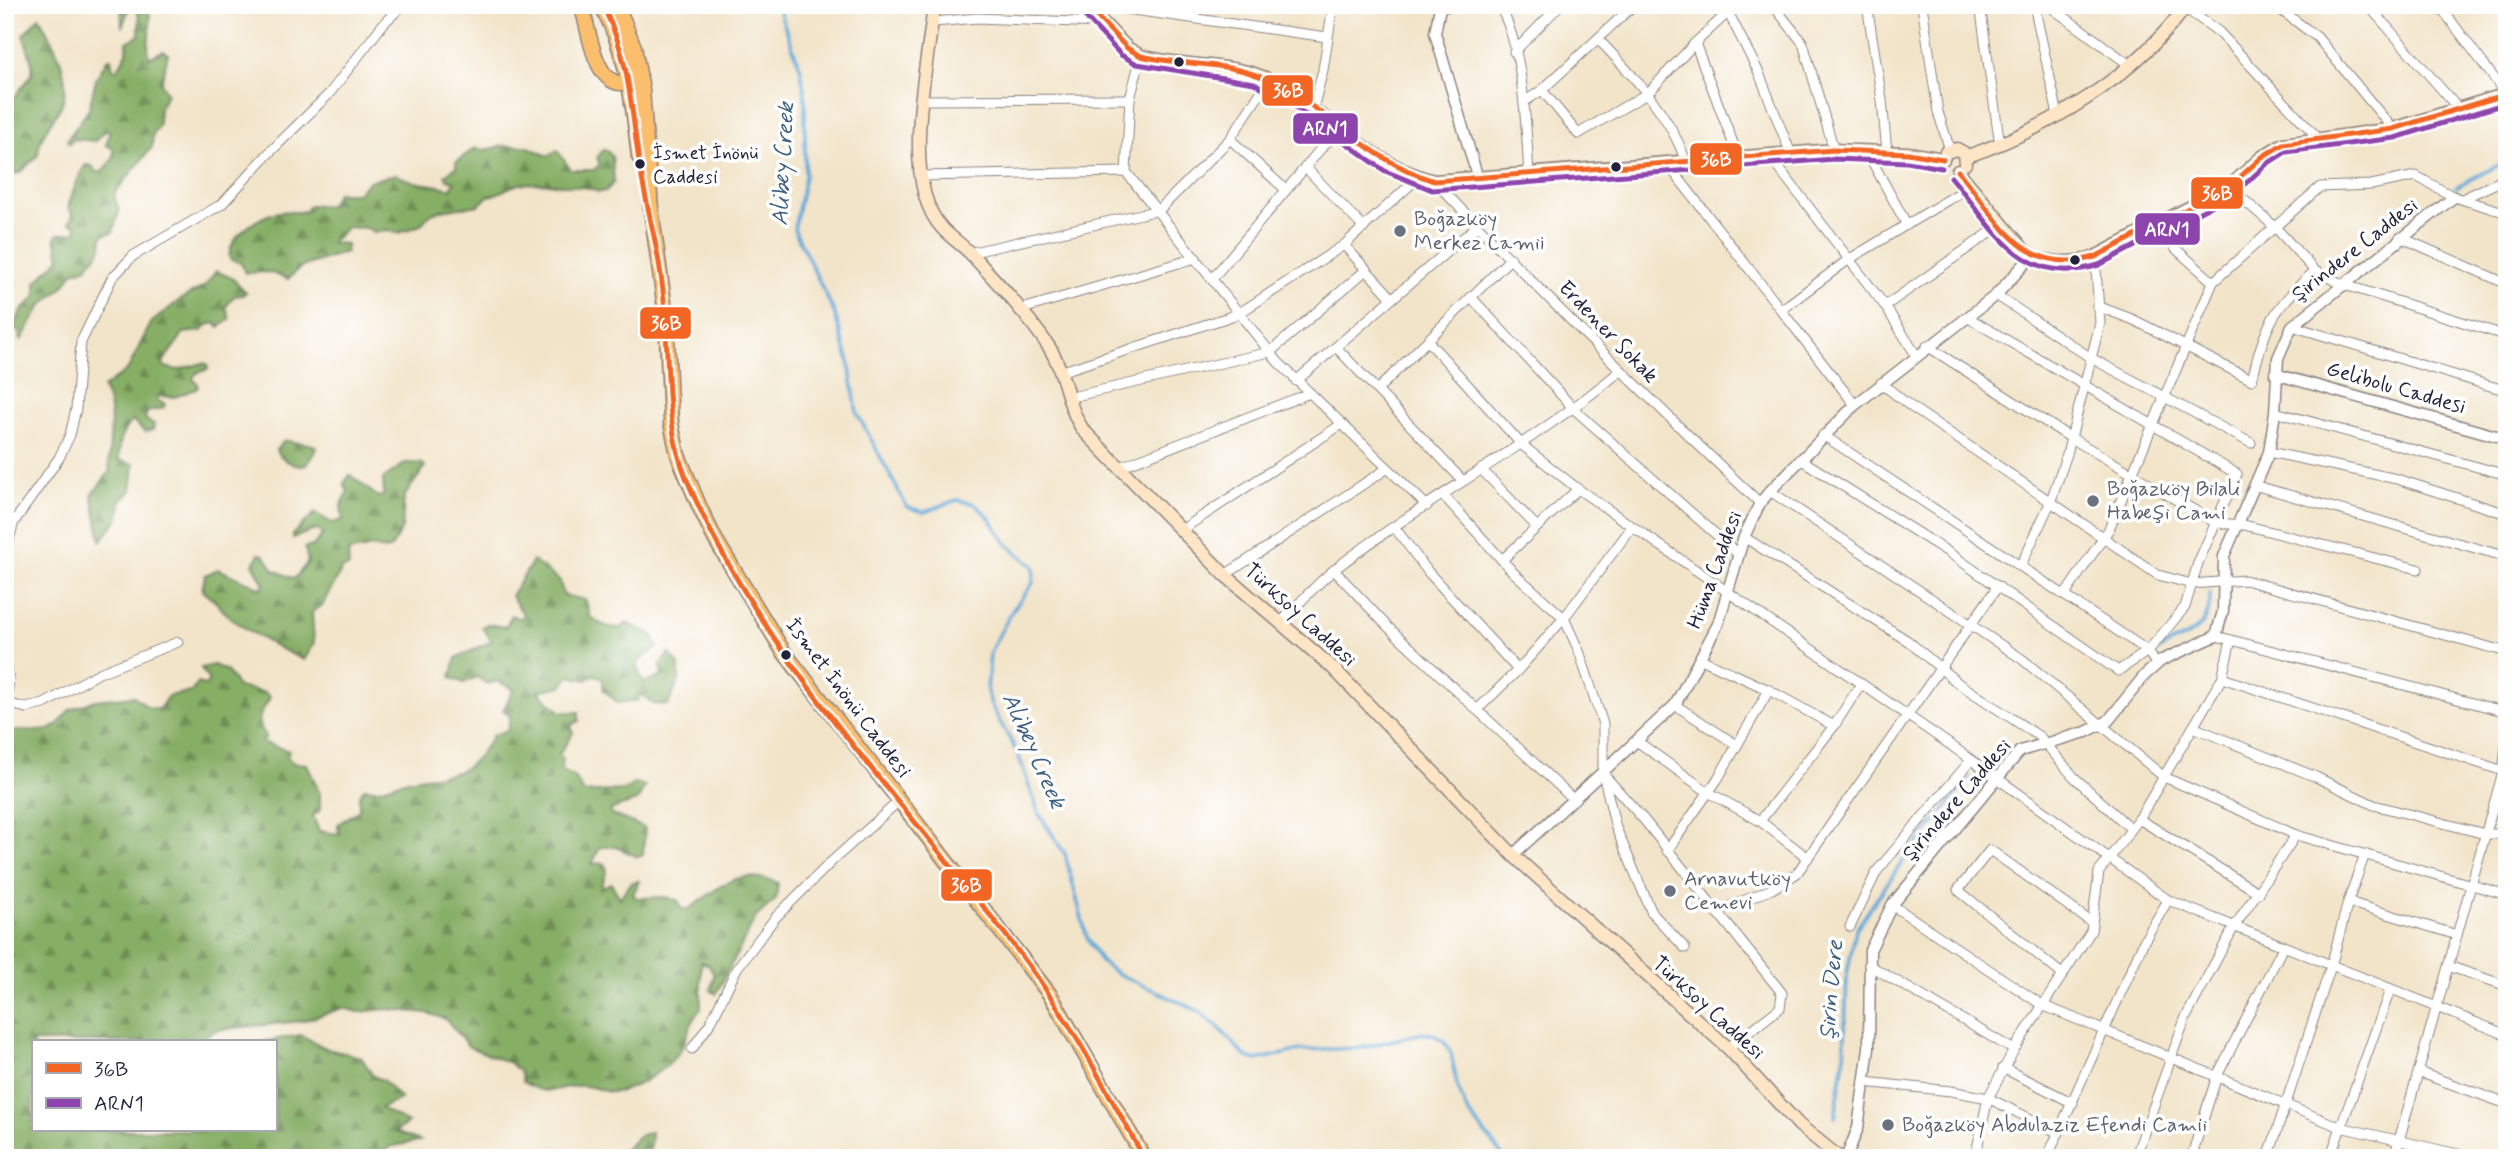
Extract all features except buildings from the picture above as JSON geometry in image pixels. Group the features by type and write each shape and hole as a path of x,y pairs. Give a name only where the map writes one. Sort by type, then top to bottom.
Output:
{"main road":[{"path":"581,5 600,69 609,78 635,79"},
{"name":"Türksoy Caddesi","path":"934,5 919,176 930,211 941,227 969,253 1047,345 1063,371 1076,420 1083,430 1183,528 1226,575 1282,621 1383,718 1513,855 1728,1048 1799,1125 1840,1158"},
{"path":"1086,5 1100,23 1141,56 1269,80 1376,156 1419,177 1434,181 1529,175 1685,159 1834,150 1946,155 1961,151 1965,164 1958,172"},
{"path":"1965,157 2000,145 2058,115 2131,66 2184,6"},
{"name":"İsmet İnönü Caddesi","path":"610,8 634,47 635,79 666,316 671,423 686,477 715,539 783,651 1051,996 1144,1158"},
{"path":"1946,155 1947,170 1958,172 2001,225 2032,256 2074,262 2095,257 2229,187 2273,149 2283,144 2317,137 2393,129 2457,107 2507,94"}],"street":[{"path":"5,553 14,522 59,458 70,435 76,409 81,342 112,278 133,256 222,204 268,153 329,94 384,23 403,5"},
{"path":"1097,5 1327,37"},
{"path":"1313,109 1323,71 1334,5"},
{"path":"1499,5 1508,19 1524,102 1529,175"},
{"path":"1514,52 1560,5"},
{"path":"1524,102 1542,90 1599,40 1634,5"},
{"path":"1773,5 1803,43 1834,150"},
{"path":"1867,5 1882,100 1886,152"},
{"path":"1922,5 1946,155"},
{"path":"1980,5 2000,145"},
{"path":"2034,5 2058,115"},
{"path":"2048,5 2131,66"},
{"path":"2274,5 2316,37 2393,129"},
{"path":"2368,5 2457,107"},
{"path":"2439,5 2507,94"},
{"path":"1443,6 1435,33 1478,179"},
{"path":"2184,6 2219,33 2317,137"},
{"path":"1542,90 1578,134 1648,93 1728,7 1771,100 1791,154"},
{"path":"934,22 977,18 1100,23"},
{"path":"1599,40 1648,93 1677,138 1685,159"},
{"path":"1695,43 1738,156"},
{"path":"1141,56 1130,99 1126,172 1238,314 1296,381 1427,506"},
{"path":"969,253 1158,210 1230,139 1269,80"},
{"path":"924,100 1130,99"},
{"path":"1212,279 1305,167 1341,130"},
{"path":"1230,139 1286,190"},
{"path":"1867,152 1907,225"},
{"path":"1768,154 1885,306 1916,355"},
{"path":"1666,162 1855,405"},
{"path":"1305,167 1364,228"},
{"path":"919,176 1126,172"},
{"path":"2065,595 2102,540 2213,282 2320,187 2371,185 2416,176 2458,198 2507,213"},
{"path":"1063,371 1238,314 1344,245 1419,177"},
{"path":"2458,198 2507,178"},
{"name":"Erdener Sokak","path":"1434,181 1619,372 1760,503"},
{"path":"1781,310 1847,260 1970,186"},
{"path":"2229,187 2275,227 2315,271 2342,284 2507,336"},
{"name":"Şirindere Caddesi","path":"1846,1158 1858,1128 1869,1048 1869,965 1875,938 1892,905 2020,751 2044,741 2087,732 2098,726 2116,713 2156,664 2216,636 2223,611 2221,580 2224,556 2269,452 2275,412 2275,374 2282,346 2292,326 2400,237 2458,198"},
{"path":"2157,223 2176,249 2213,282"},
{"path":"1885,306 2001,225"},
{"path":"1296,381 1477,226"},
{"path":"2400,237 2507,284"},
{"path":"1344,245 1391,297"},
{"name":"Hüma Caddesi","path":"1513,855 1675,705 1701,659 1729,593 1738,554 1760,503 1855,405 1927,346 1996,295 2032,256"},
{"path":"2021,565 2050,503 2071,438 2091,358 2099,323 2095,257"},
{"path":"1019,310 1196,258"},
{"path":"1378,389 1511,258"},
{"path":"1071,397 1270,352 1366,270"},
{"path":"2097,306 2186,346 2252,380 2263,337 2273,315 2283,300 2315,271"},
{"path":"1996,295 2091,358 2251,443"},
{"path":"1471,298 1574,409 1738,554"},
{"path":"1800,459 1997,586 2118,671 2148,651 2185,607 2237,474 2154,423 1967,317"},
{"path":"2292,326 2507,391"},
{"path":"1428,341 1522,444 1578,488 2168,900 2436,1009 2507,1035"},
{"path":"1927,346 2071,438 2216,523 2238,524 2418,569"},
{"path":"1336,347 1463,481"},
{"path":"1282,621 1334,570 1574,409 1619,372"},
{"name":"Gelibolu Caddesi","path":"2275,374 2507,439"},
{"path":"1881,383 2102,540 2158,575 2192,584 2245,580 2507,652"},
{"path":"1120,467 1310,393"},
{"path":"2275,412 2507,475"},
{"path":"1183,528 1342,424"},
{"path":"1824,435 2148,651 2156,664"},
{"path":"2269,452 2397,480 2507,514"},
{"path":"1226,575 1388,468"},
{"path":"1481,469 1536,527"},
{"path":"2256,486 2507,558"},
{"path":"1502,560 1578,488"},
{"path":"1770,492 2022,659 2098,726 2164,777 2297,835 2507,895"},
{"path":"1443,495 1502,560 1564,618 1603,724 1603,774 1616,828 1633,875 1652,912 1685,948"},
{"path":"1477,710 1518,670 1564,618 1632,527"},
{"path":"1395,528 1429,573 1518,670"},
{"path":"1744,537 1908,641 1940,668 2044,741 2073,776 2131,829"},
{"path":"1334,570 1386,625 1574,800"},
{"path":"1716,912 1772,889 1797,873 1997,586"},
{"path":"2216,636 2507,712"},
{"path":"1975,1158 1988,1098 2003,1068 2091,931 2099,872 2139,819 2222,678 2231,639"},
{"path":"5,656 9,678 6,703 26,708 44,704 99,673 178,642"},
{"path":"1701,659 1769,690 1834,726"},
{"path":"2222,678 2505,772"},
{"path":"1760,821 1834,726 1861,684"},
{"path":"1667,851 1708,792 1769,690"},
{"path":"1675,705 1737,745"},
{"path":"2193,727 2316,777 2374,805 2485,834 2507,834"},
{"path":"2394,1158 2505,772 2507,738"},
{"path":"1638,742 1708,792 1760,821 1808,858"},
{"path":"1850,927 1877,871 1971,760"},
{"path":"1603,774 1781,990 1783,999 1780,1008 1728,1048"},
{"path":"692,1049 711,1022 737,968 775,918 831,862 899,801"},
{"path":"2139,819 2259,892"},
{"path":"2136,1158 2185,1019 2234,927 2297,835"},
{"path":"2063,975 1958,890 1990,850 2091,922"},
{"path":"2268,1158 2365,855"},
{"path":"2047,1158 2144,941 2168,900"},
{"path":"2348,902 2456,935"},
{"path":"1892,905 2042,1005 2340,1126 2471,1157"},
{"path":"2191,1158 2217,1076 2283,947"},
{"path":"1869,965 2014,1050"},
{"path":"2448,966 2507,986"},
{"path":"2330,1158 2390,990"},
{"path":"2003,1068 2073,1102"},
{"path":"2417,1072 2507,1104"},
{"path":"1864,1082 1951,1091 1988,1098 2059,1133"}],"green space":[{"path":"121,5 147,5 150,19 149,58 163,51 168,54 161,83 167,94 159,109 159,125 153,134 152,147 114,194 119,211 113,232 102,235 101,249 87,267 73,272 64,286 41,306 21,340 19,332 12,327 24,308 36,297 36,282 60,258 55,238 58,234 74,233 77,229 76,225 69,223 73,215 68,207 81,173 86,165 92,166 96,172 102,172 113,158 114,149 106,145 110,132 106,130 95,141 75,139 69,143 67,140 89,109 96,79 108,58 111,58 113,69 117,70 127,53 127,42 139,35 136,8 129,8 122,28"},
{"path":"39,17 60,60 65,83 64,95 61,106 43,135 38,155 21,172 5,177 6,115 16,94 31,76 32,70 23,35"},
{"path":"501,146 526,146 548,156 557,150 571,170 594,170 600,164 597,158 603,150 607,151 612,156 614,182 606,191 598,192 561,185 516,185 488,196 479,205 439,211 426,218 421,225 399,233 386,230 375,233 367,228 347,227 331,243 346,244 346,252 301,267 288,279 269,272 245,273 241,263 230,259 233,243 239,235 263,217 280,212 304,211 310,206 330,205 337,193 357,193 370,181 396,174 416,182 451,189 454,181 447,179 445,175 456,167 456,162 475,148 485,150"},
{"path":"216,271 232,278 246,292 234,296 226,307 230,319 219,327 215,323 207,325 202,331 183,333 165,359 165,367 178,370 203,363 207,364 208,369 195,374 193,379 198,388 175,397 157,396 158,401 165,404 163,408 149,411 145,416 147,421 154,424 153,430 145,432 133,421 126,428 120,444 119,460 134,464 131,492 121,501 119,517 101,541 92,494 110,472 111,419 103,388 128,369 151,323 181,299 205,286"},
{"path":"285,440 317,447 307,465 293,464 278,453 276,450"},
{"path":"406,463 423,464 425,467 404,497 402,528 391,548 385,550 372,547 348,552 349,567 341,569 323,605 312,612 314,644 304,660 248,630 227,615 202,591 205,575 218,569 261,588 264,584 253,564 259,554 264,555 274,570 294,579 308,562 305,548 313,546 323,534 317,529 293,538 293,534 315,513 332,523 343,520 341,506 348,492 344,483 350,475 378,497 384,495 383,479"},
{"path":"533,561 560,581 563,595 586,600 590,617 598,622 617,628 622,628 626,623 652,634 658,647 639,661 637,668 644,683 661,677 661,664 669,653 679,665 679,681 668,705 654,704 640,694 638,700 618,703 603,689 603,680 595,674 587,680 570,676 562,686 538,691 561,712 579,712 579,721 571,725 573,733 559,754 563,759 561,770 575,778 584,793 623,790 637,783 645,786 637,801 612,809 610,814 645,828 643,855 638,857 616,847 600,847 592,864 604,863 607,869 601,888 611,883 620,898 630,883 639,881 633,895 637,898 665,897 679,901 680,908 687,910 720,887 739,878 763,878 778,883 776,899 756,917 716,994 711,990 714,975 709,965 701,962 701,1009 693,1019 682,1047 674,1058 653,1076 621,1091 576,1086 541,1090 523,1082 520,1072 510,1063 469,1047 446,1019 427,1013 387,1009 359,1012 343,1008 302,1021 216,1030 204,1037 205,1040 32,1040 32,1132 276,1132 276,1040 272,1040 301,1035 327,1049 361,1057 373,1076 383,1080 401,1099 381,1108 408,1123 395,1132 420,1141 389,1147 378,1158 5,1158 5,733 48,730 62,721 69,710 96,700 134,696 149,708 159,709 168,696 191,692 198,683 205,686 209,681 201,668 214,665 227,671 238,687 266,693 270,698 259,721 266,736 262,742 289,751 287,757 293,763 307,764 320,794 320,810 313,816 319,831 339,834 338,824 359,810 359,796 364,788 380,789 416,778 462,769 472,763 493,735 508,730 510,716 503,710 514,689 498,681 487,684 477,677 464,683 451,678 456,658 492,641 482,627 487,624 506,627 511,615 520,619 524,615 511,596"},
{"path":"651,1132 649,1158 616,1158 639,1136"}],"waterway":[{"name":"Alibey Creek","path":"777,5 800,67 805,94 805,176 794,229 834,312 849,362 857,413 907,507 924,512 957,500 975,504 988,516 1008,545 1034,567 1033,583 1012,611 990,652 987,691 992,707 1018,754 1039,814 1065,854 1087,938 1101,962 1116,973 1197,1010 1219,1028 1245,1056 1256,1060 1301,1050 1361,1048 1423,1033 1435,1035 1444,1041 1451,1053 1457,1085 1466,1109 1504,1158"},
{"name":"Şirin Dere","path":"2455,187 2507,161"},
{"name":"Şirin Dere","path":"2157,651 2202,625 2209,607 2210,593"},
{"name":"Şirin Dere","path":"1835,1117 1844,1059 1847,974 1856,929 1905,858 1971,777"}],"transit line":[{"name":"36B","path":"613,5 607,15 621,53 630,92 641,173 663,295 671,419 687,480 719,547 756,611 842,731 1027,963 1088,1058 1144,1158"},
{"name":"36B","path":"1086,5 1127,48 1141,56 1237,70 1268,80 1310,105 1387,160 1434,181 1834,150 1908,153 1943,159"},
{"name":"ARN1","path":"1080,11 1121,55 1137,64 1254,83 1287,101 1385,171 1432,190 1834,159 1907,162 1942,168"},
{"name":"36B","path":"1958,171 2014,240 2049,259 2070,261 2095,257 2229,187 2262,157 2283,144 2393,129 2507,94"},
{"name":"ARN1","path":"1951,177 1996,234 2012,249 2029,261 2049,269 2072,270 2099,265 2234,194 2267,164 2286,152 2395,138 2507,103"}],"place":[{"name":"İsmet İnönü Caddesi","path":"640,164"},
{"name":"Boğazköy Merkez Camii","path":"1400,231"},
{"name":"Boğazköy Bilali Habeşi Cami","path":"2093,501"},
{"name":"Arnavutköy Cemevi","path":"1670,891"},
{"name":"Boğazköy Abdulaziz Efendi Camii","path":"1888,1125"}]}
